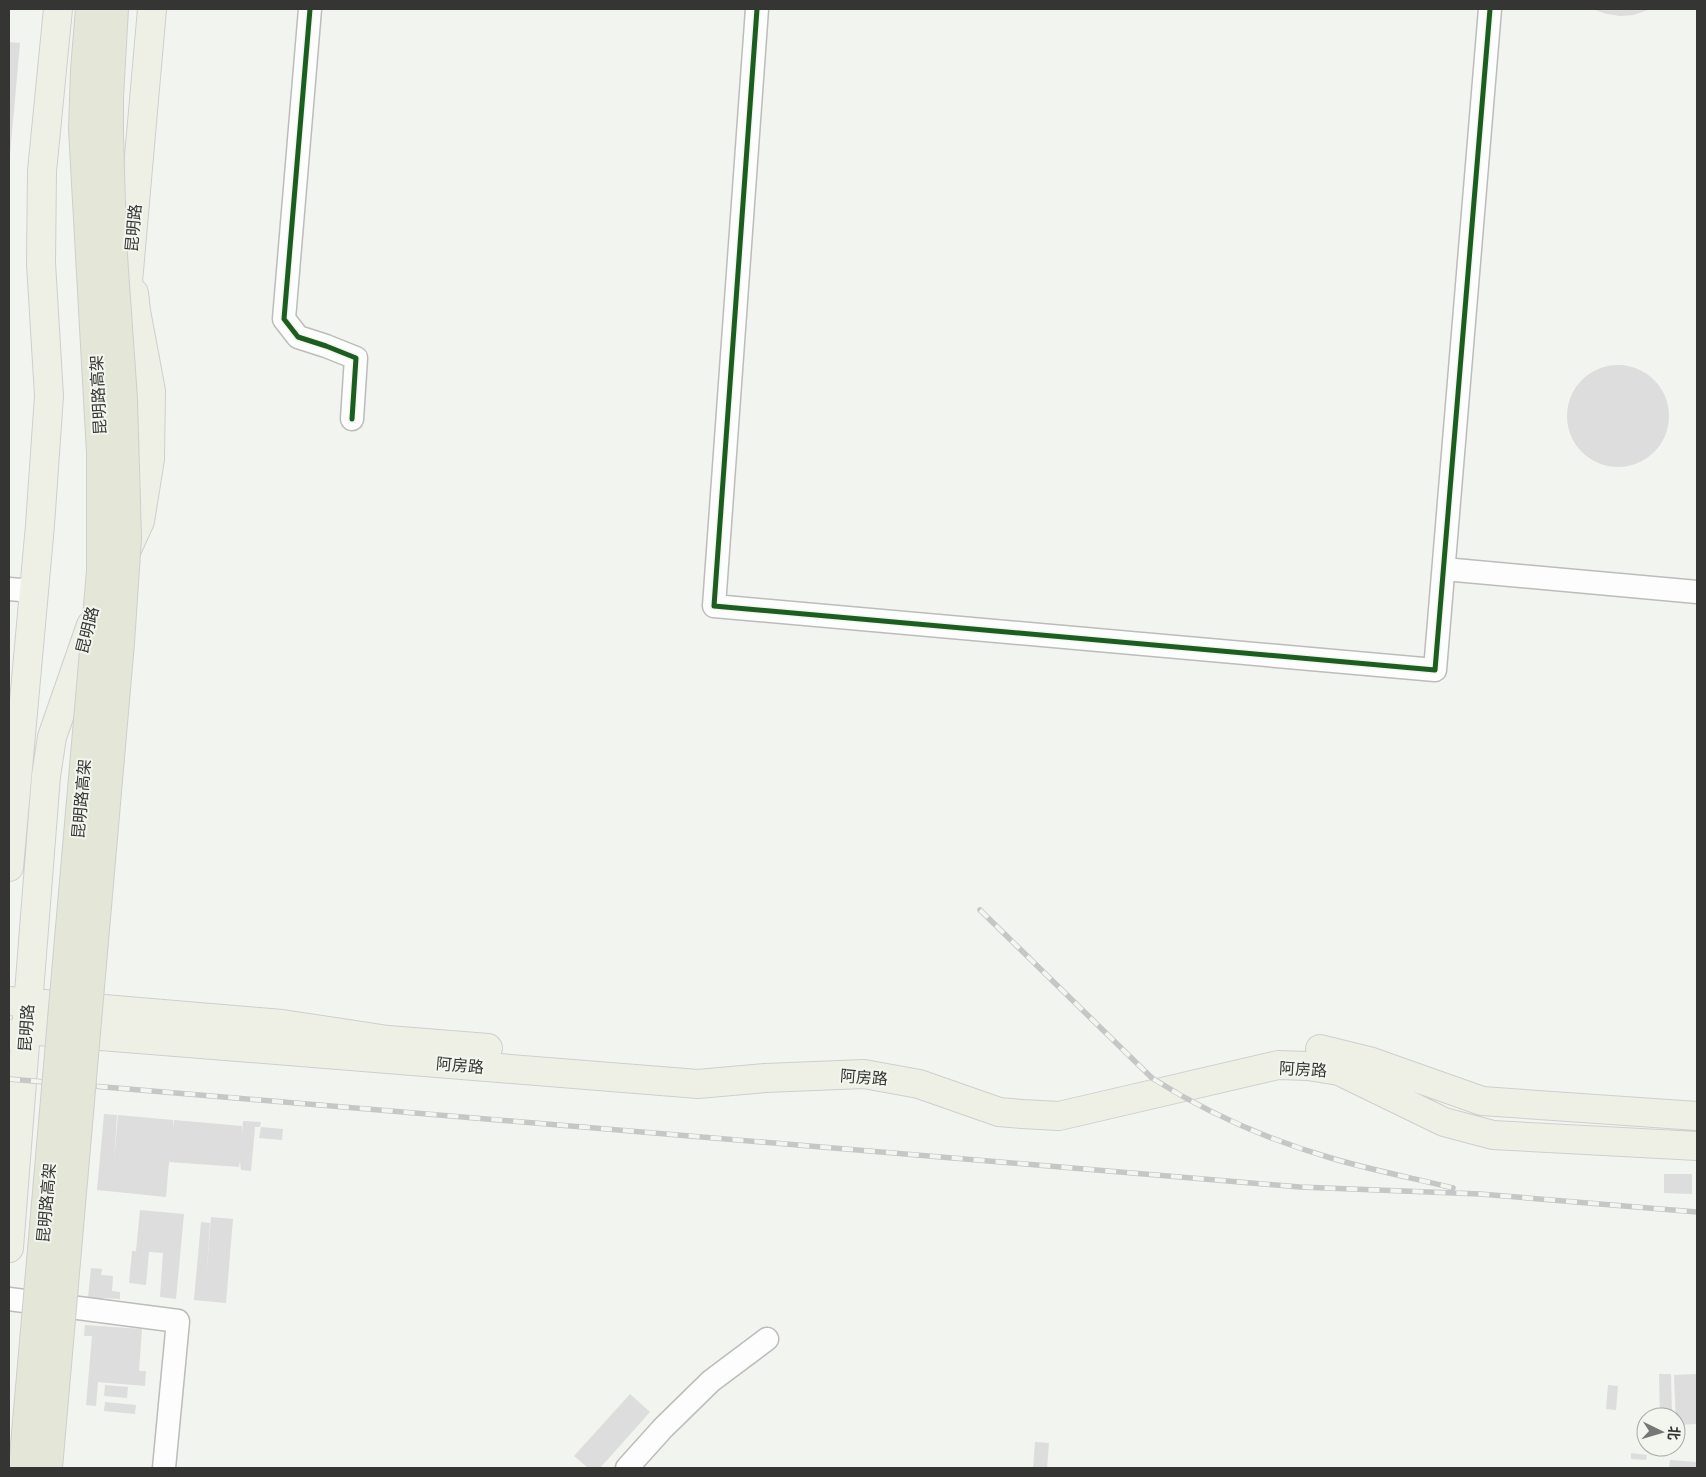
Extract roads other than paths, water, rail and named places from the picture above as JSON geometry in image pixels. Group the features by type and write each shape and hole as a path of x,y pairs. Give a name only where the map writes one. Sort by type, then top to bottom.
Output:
{"highway":[{"path":"90,9 85,70 96,132"},
{"path":"96,132 109,97 114,9"},
{"name":"昆明路高架","path":"23,1468 101,571 96,132"},
{"name":"昆明路高架","path":"48,1468 120,643 127,538 123,399 112,241 96,132"}],"main road":[{"path":"9,867 21,590 49,396 41,264 42,171 58,9"},
{"name":"昆明路","path":"9,1248 18,1002 52,737 91,626 110,478 152,9"},
{"path":"91,626 140,521 150,459 151,391 136,311 131,256"},
{"name":"阿房路","path":"18,1002 282,1024 388,1040 700,1065 744,1064 798,1058 851,1056 903,1063 985,1088 1016,1100 1056,1099 1275,1048 1318,1048 1369,1061 1482,1101 1697,1116"},
{"name":"阿房路","path":"17,1033 698,1084 765,1078 864,1074 918,1084 999,1112 1059,1116 1278,1065 1308,1066 1339,1071 1444,1122 1493,1135 1697,1146"}],"street":[{"path":"310,9 284,319 298,337 356,358 352,419"},
{"path":"757,9 714,606 1435,670 1490,9"},
{"path":"1444,569 1697,592"},
{"path":"9,1300 178,1320 164,1468"},
{"path":"627,1468 662,1428 712,1382 768,1339"}],"railway":[{"path":"980,910 1152,1078 1173,1091 1216,1114 1308,1151 1453,1188"},
{"path":"9,1079 1300,1187 1480,1194 1697,1212"}]}
